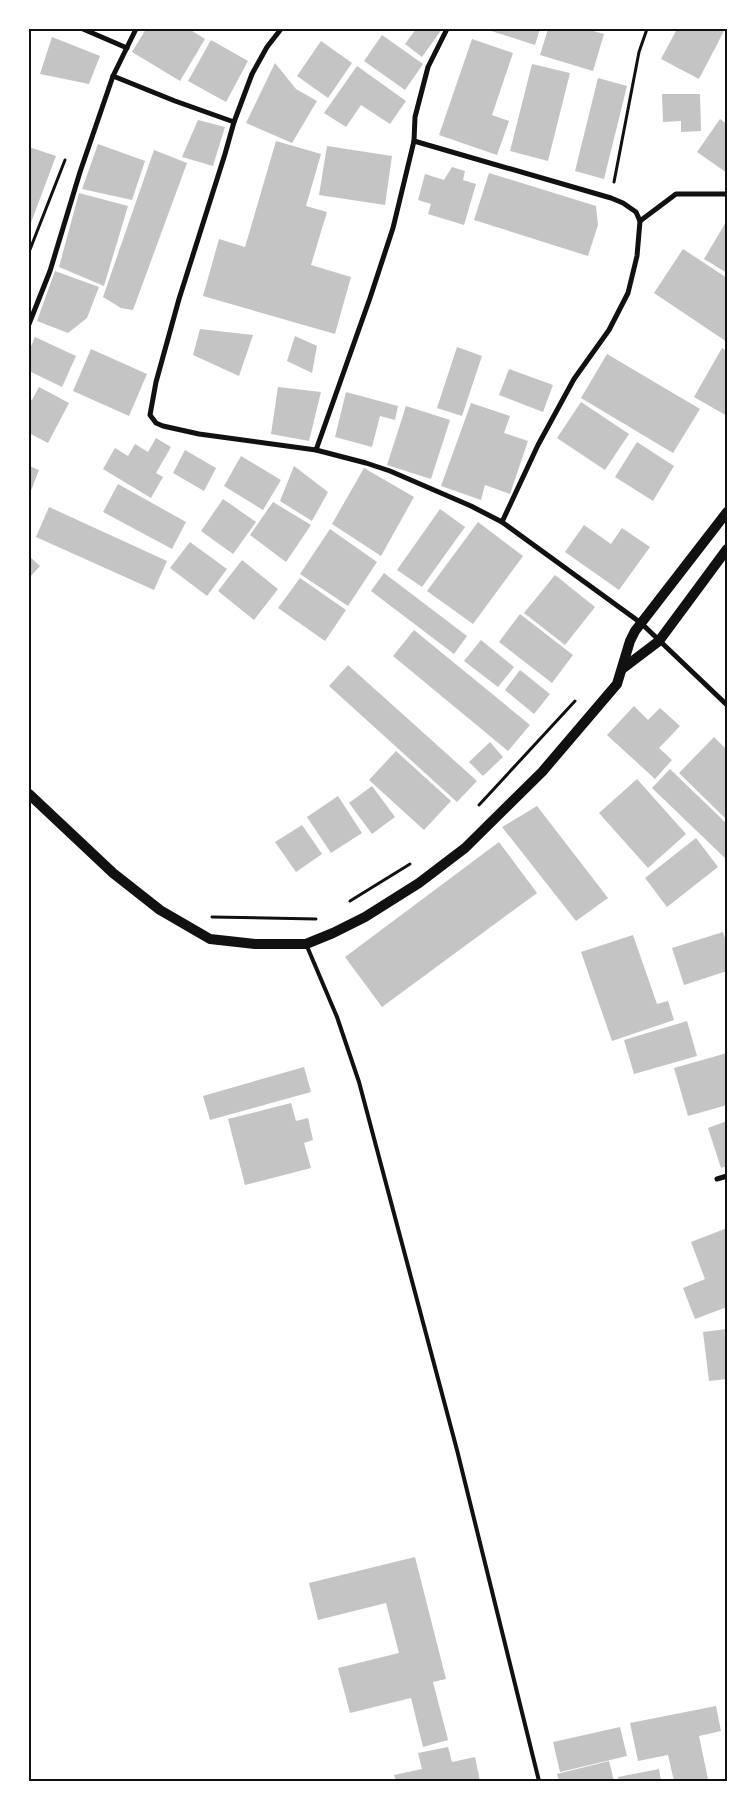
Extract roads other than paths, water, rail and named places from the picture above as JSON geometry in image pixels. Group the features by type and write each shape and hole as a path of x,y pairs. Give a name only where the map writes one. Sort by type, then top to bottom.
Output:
{"main road":[{"path":"29,794 113,873 160,910 210,939 255,944 306,944 333,933 365,916 419,883 465,848 542,772 616,684 630,641 641,623 727,512"},
{"path":"622,670 659,641 727,549"}],"street":[{"path":"83,29 127,48"},
{"path":"29,324 50,272 80,172 113,76 136,29"},
{"path":"281,29 267,47 252,74 234,122 179,299 156,382 150,415 156,423 199,434 316,450 390,471 457,499 502,522 641,623 727,705"},
{"path":"316,450 370,298 392,228 414,141 415,117 428,67 446,29"},
{"path":"113,76 234,122"},
{"path":"414,141 611,198 623,203 636,212 640,221 637,256 628,293 609,330 574,379 538,446 502,522"},
{"path":"640,221 676,194 727,194"},
{"path":"718,1179 727,1176"}],"lane":[{"path":"306,944 337,1017 359,1082 457,1450 539,1781"}]}
